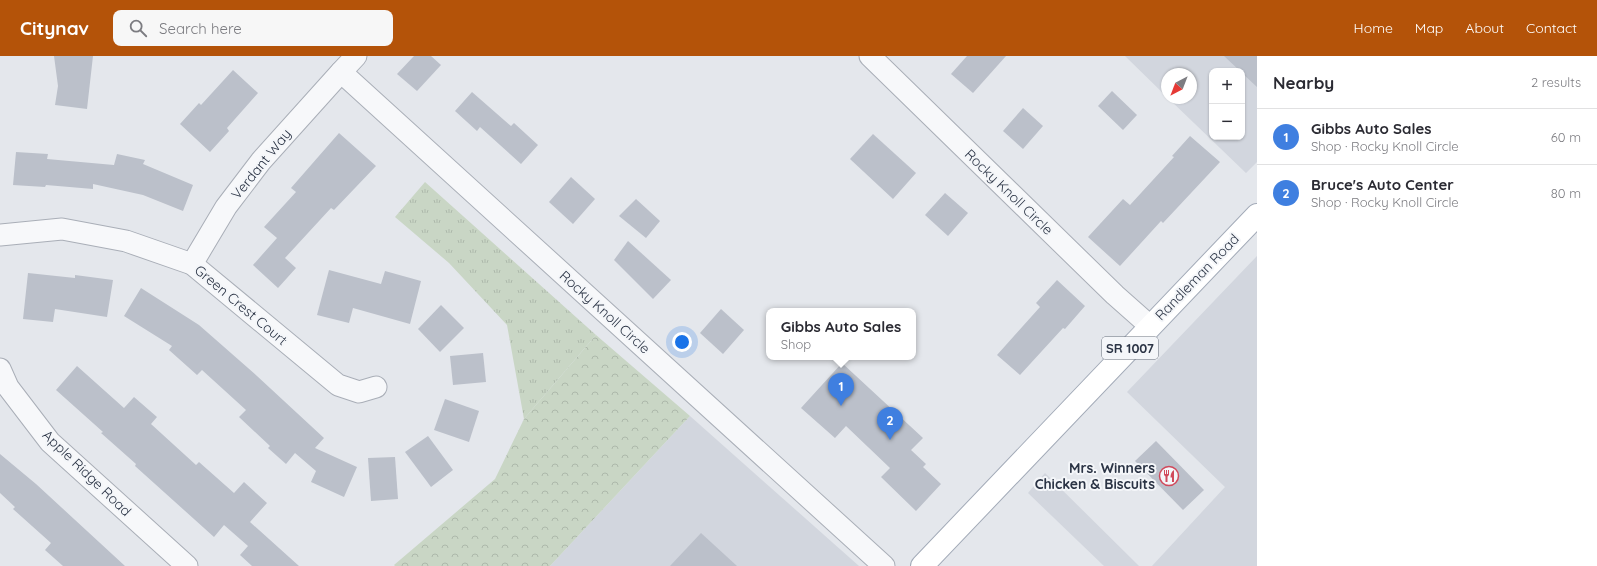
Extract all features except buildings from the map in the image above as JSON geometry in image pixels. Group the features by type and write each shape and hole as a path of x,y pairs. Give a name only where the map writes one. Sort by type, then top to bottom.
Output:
{"main road":[{"name":"Randleman Road","path":"922,566 1257,215"}],"street":[{"path":"341,72 356,56"},
{"name":"Rocky Knoll Circle","path":"870,56 1109,290 1150,326"},
{"name":"Verdant Way","path":"192,264 226,207 261,161 341,72"},
{"name":"Rocky Knoll Circle","path":"341,72 884,566"},
{"name":"Green Crest Court","path":"0,234 62,229 126,241 192,264 338,385 359,392 376,387"},
{"name":"Apple Ridge Road","path":"0,370 8,387 50,442 187,566"}],"shaded area":[{"path":"1125,56 1257,56 1257,162 1246,173 1212,140 1245,140 1245,68 1209,68 1209,137 1174,104 1197,104 1197,68 1161,68 1161,91"},
{"path":"1257,256 1257,566 1152,566 1225,487 1127,392"},
{"path":"690,416 859,566 550,566"},
{"path":"1045,473 1139,566 1104,566 1028,493"}],"green space":[{"path":"425,182 596,335 524,419 507,325 449,263 395,217"},
{"path":"596,335 690,416 550,566 395,566 394,565 495,479 524,419"}],"place":[{"name":"Gibbs Auto Sales","path":"841,406"},
{"name":"Bruce's Auto Center","path":"890,440"},
{"name":"Mrs. Winners Chicken & Biscuits","path":"1169,476"}]}
